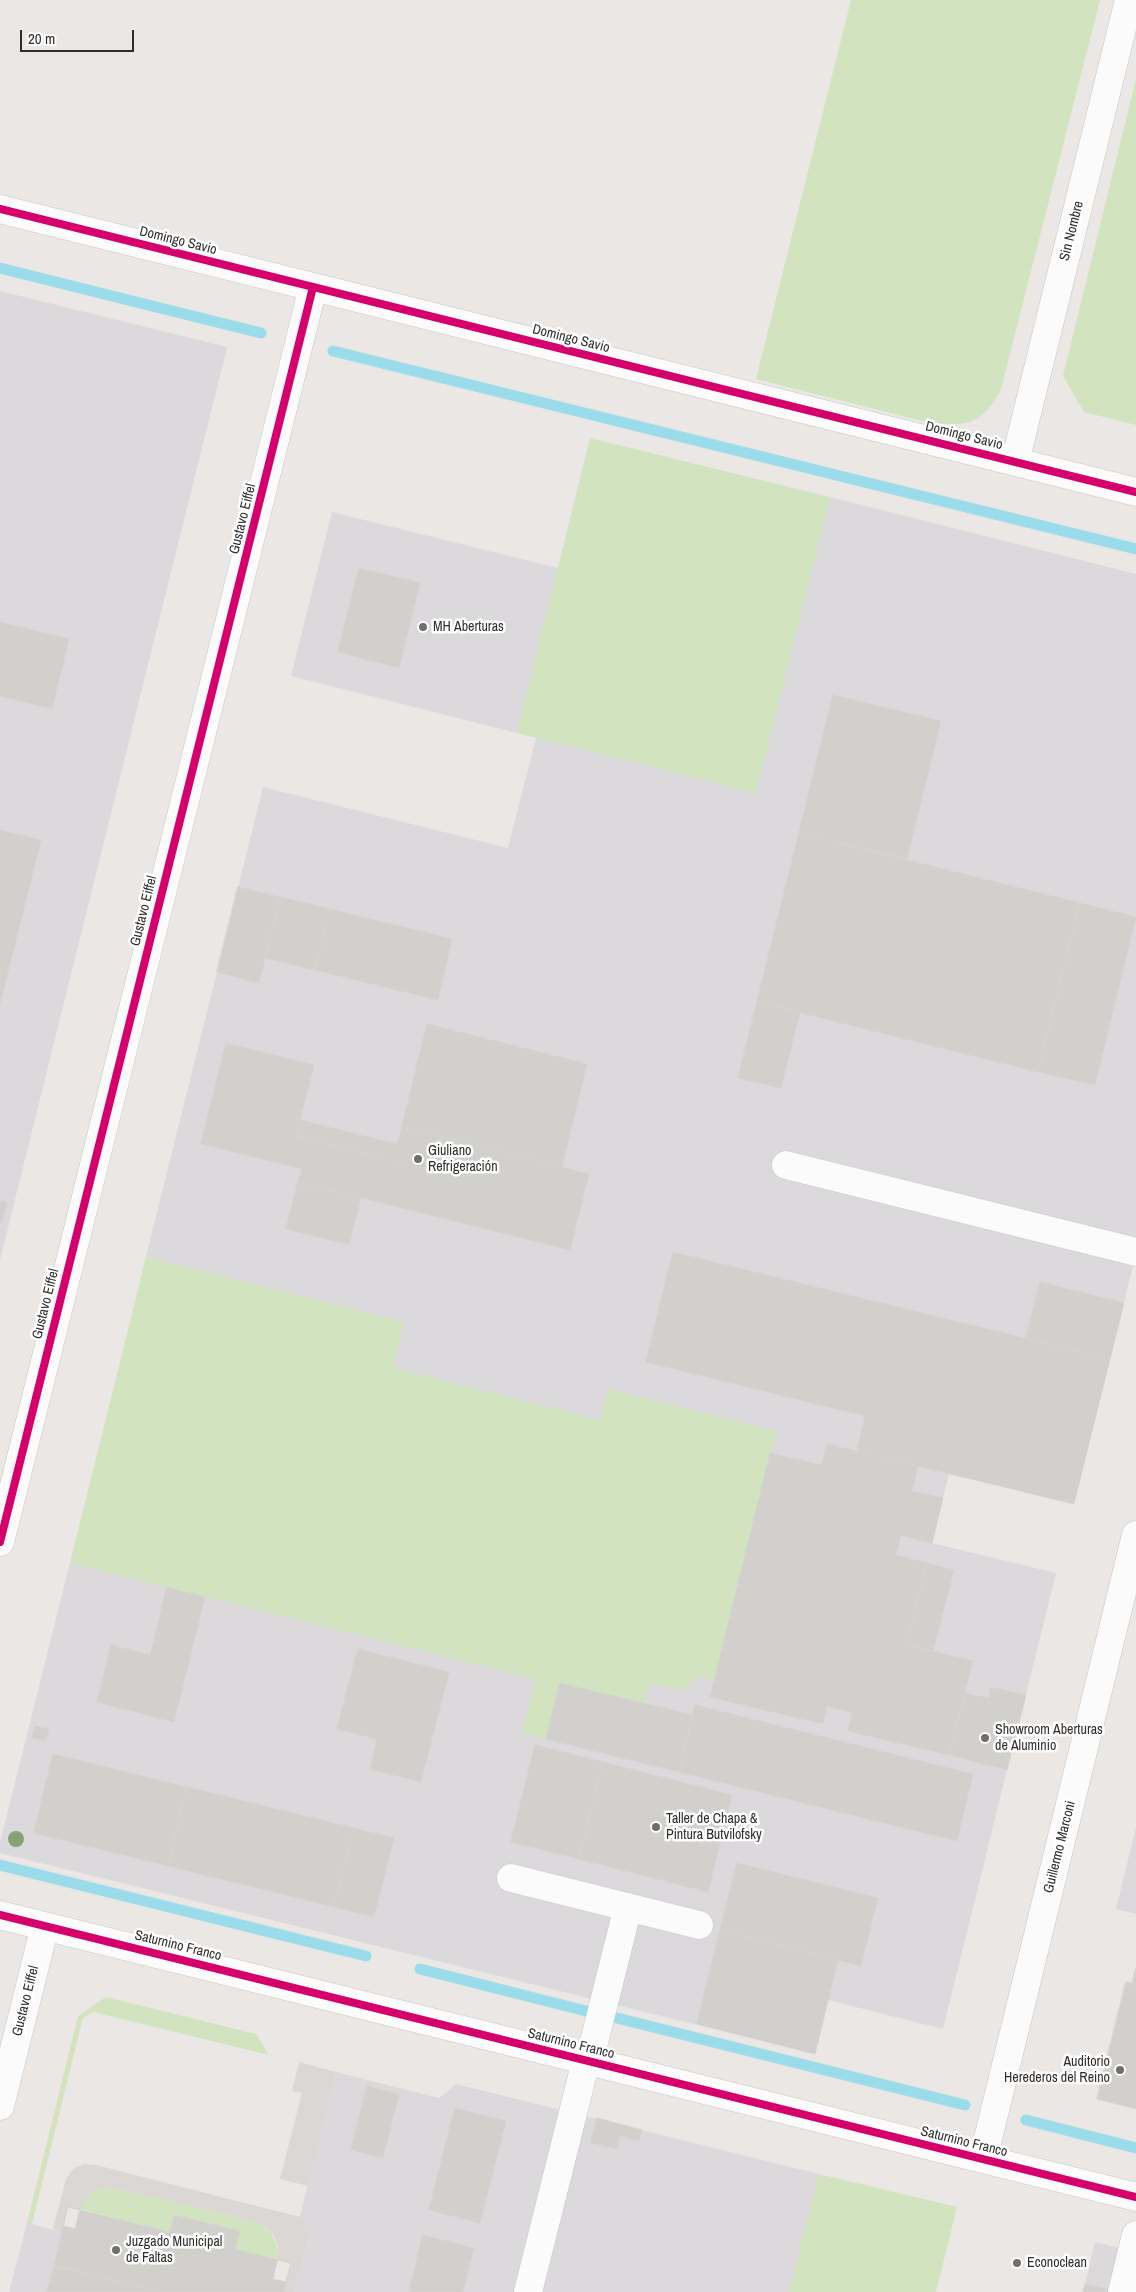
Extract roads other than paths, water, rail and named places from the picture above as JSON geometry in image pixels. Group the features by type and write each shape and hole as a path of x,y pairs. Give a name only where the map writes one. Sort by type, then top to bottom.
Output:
{"street":[{"name":"Sin Nombre","path":"1015,462 1129,0"},
{"name":"Domingo Savio","path":"0,209 1136,492"},
{"name":"Gustavo Eiffel","path":"0,1542 313,287"},
{"path":"786,1165 1136,1252"},
{"name":"Guillermo Marconi","path":"983,2159 1136,1535"},
{"path":"511,1878 699,1925"},
{"path":"528,2292 628,1907"},
{"name":"Saturnino Franco","path":"0,1915 1136,2197"},
{"name":"Gustavo Eiffel","path":"0,2106 44,1926"},
{"path":"1122,2292 1136,2234"}],"waterway":[{"path":"0,268 261,333"},
{"path":"333,351 1136,549"},
{"path":"0,1865 366,1956"},
{"path":"420,1969 586,2011"},
{"path":"617,2018 965,2105"},
{"path":"1026,2120 1136,2148"}],"place":[{"name":"MH Aberturas","path":"423,627"},
{"name":"Giuliano Refrigeración","path":"418,1159"},
{"name":"Showroom Aberturas de Aluminio","path":"985,1738"},
{"name":"Taller de Chapa & Pintura Butvilofsky","path":"656,1827"},
{"name":"Auditorio Herederos del Reino","path":"1120,2070"},
{"name":"Juzgado Municipal de Faltas","path":"116,2250"},
{"name":"Econoclean","path":"1017,2263"}]}
